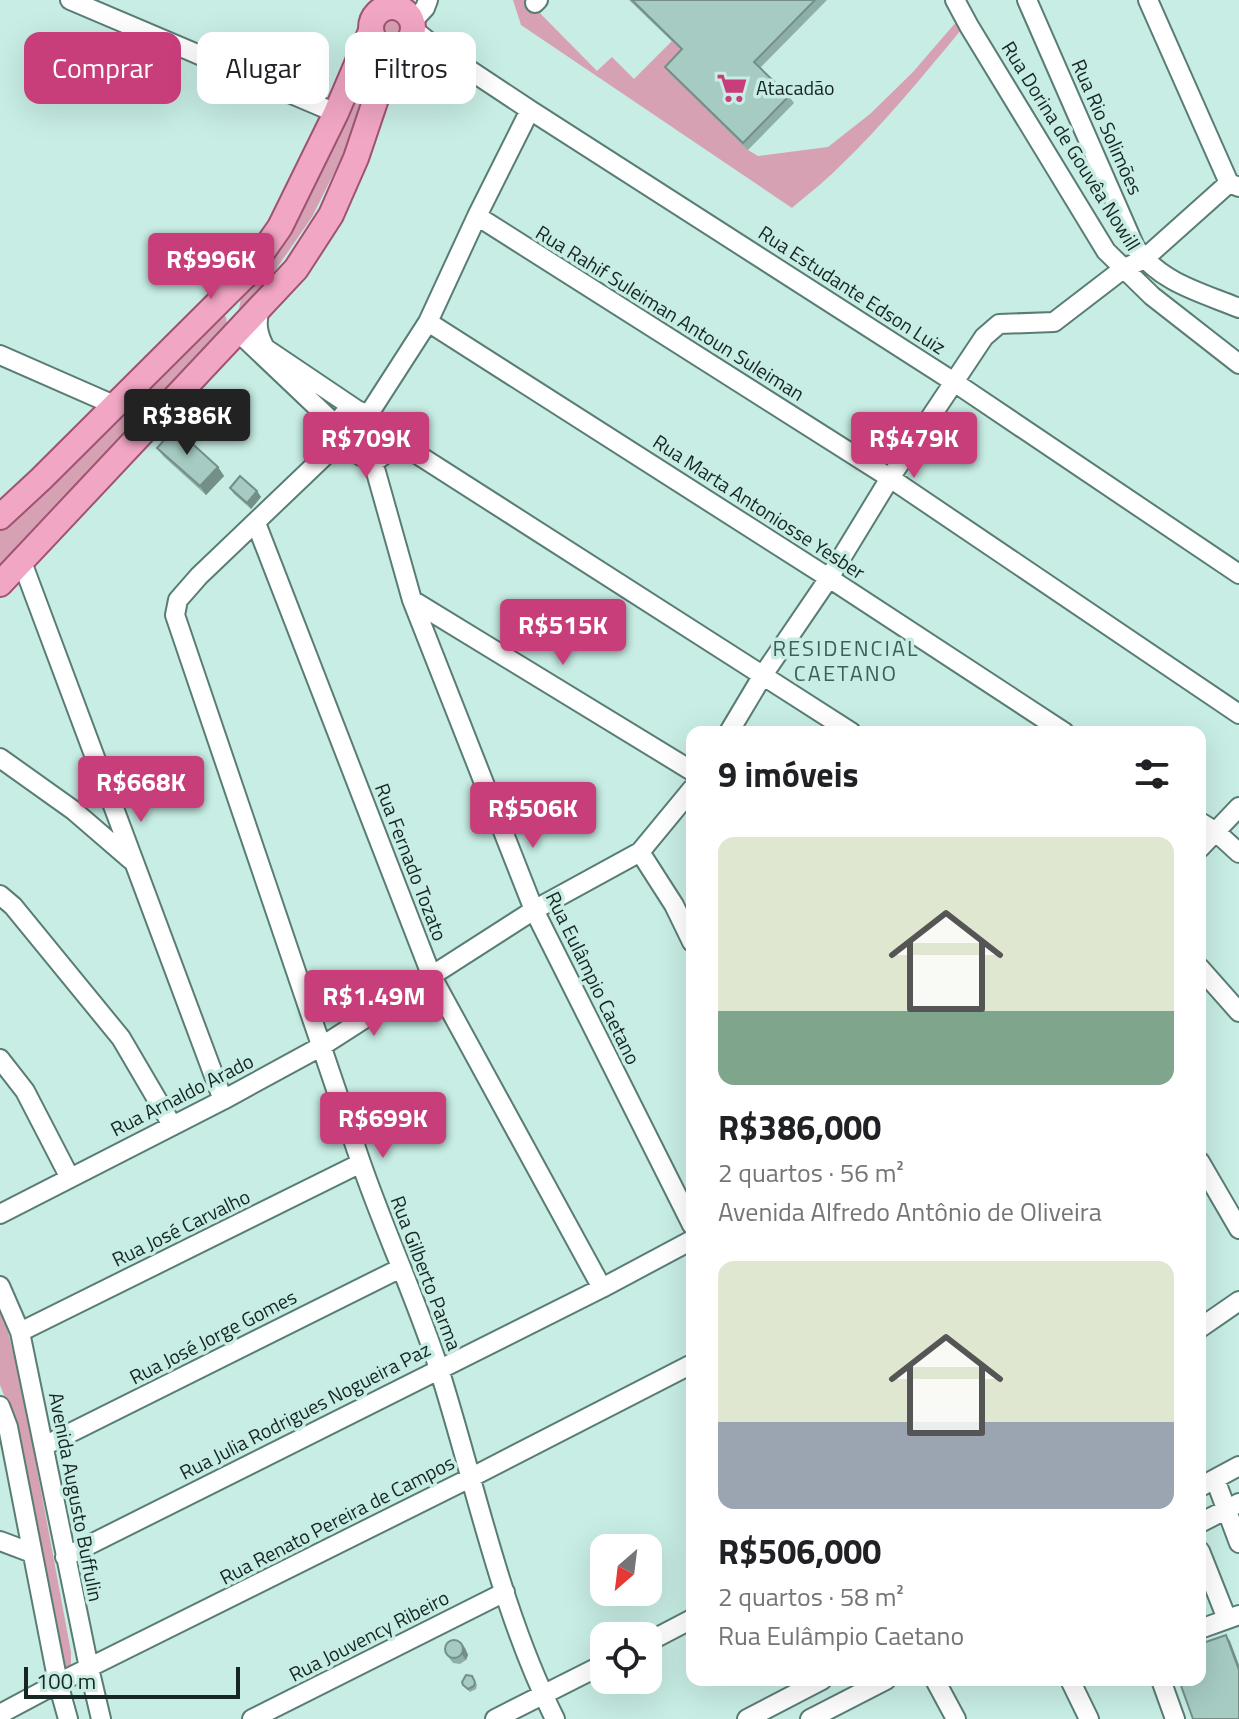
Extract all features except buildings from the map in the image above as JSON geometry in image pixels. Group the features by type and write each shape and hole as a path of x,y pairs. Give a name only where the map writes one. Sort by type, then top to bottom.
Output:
{"main road":[{"path":"0,517 247,274 280,227 336,113 378,14 386,7 403,10 408,27 387,66 356,158 331,215 296,269 0,584"},
{"path":"378,14 378,44 384,47 408,27"},
{"path":"238,332 233,319 235,305 247,274"},
{"path":"41,479 69,511"}],"street":[{"path":"70,0 336,113"},
{"path":"408,27 428,0"},
{"name":"Rua Dorina de Gouvêa Nowill","path":"955,0 1106,251 1152,296 1239,364"},
{"name":"Rua Rio Solimões","path":"1027,0 1135,247 1165,277 1239,308"},
{"path":"733,726 890,478 984,337 999,324 1054,322 1123,269 1144,259 1234,185 1148,0"},
{"name":"Rua Estudante Edson Luiz","path":"408,27 530,110 954,382 1239,574"},
{"path":"366,412 428,322 530,110"},
{"name":"Rua Rahif Suleiman Antoun Suleiman","path":"477,216 890,478 1239,714"},
{"path":"260,307 258,334 265,348 366,412 390,439 842,726"},
{"name":"Rua Marta Antoniosse Yesber","path":"428,322 1055,726"},
{"path":"238,332 358,454 373,464 384,453 390,439"},
{"path":"0,355 114,405"},
{"path":"256,523 340,438 343,414 346,411 366,412"},
{"name":"Rua Eulâmpio Caetano","path":"373,464 412,600 534,910 686,1213"},
{"name":"Rua Gilberto Parma","path":"256,523 199,576 178,600 175,615 361,1163 439,1368 505,1592 555,1719"},
{"name":"Rua Fernado Tozato","path":"256,523 432,977 602,1288"},
{"path":"22,562 223,1100"},
{"path":"412,600 686,767"},
{"path":"0,758 73,810 133,862"},
{"name":"Rua Arnaldo Arado","path":"0,1214 322,1046 534,910 640,852 686,796"},
{"path":"1239,807 1208,827 1239,853"},
{"path":"640,852 686,930"},
{"path":"0,895 13,906 121,1038 172,1125"},
{"path":"674,905 686,912"},
{"path":"1206,975 1239,1012"},
{"path":"0,1059 25,1091 70,1178"},
{"name":"Rua José Carvalho","path":"20,1332 361,1163"},
{"path":"1206,1172 1239,1229"},
{"name":"Rua Julia Rodrigues Nogueira Paz","path":"65,1557 686,1243"},
{"name":"Rua José Jorge Gomes","path":"44,1446 401,1268"},
{"name":"Avenida Augusto Buffulin","path":"0,1286 20,1332 101,1719"},
{"path":"1206,1324 1239,1301"},
{"name":"Rua Renato Pereira de Campos","path":"0,1714 686,1367"},
{"path":"0,1406 68,1719"},
{"path":"1239,1466 1207,1483 1233,1506 1239,1543"},
{"path":"1206,1520 1233,1506"},
{"path":"0,1541 32,1553"},
{"path":"1206,1563 1233,1617 1206,1627"},
{"name":"Rua Jouvency Ribeiro","path":"252,1719 505,1592"},
{"path":"662,1635 686,1622"},
{"path":"495,1719 590,1671"},
{"path":"747,1719 810,1686"},
{"path":"816,1718 875,1686"},
{"path":"938,1686 956,1719"},
{"path":"1073,1686 1089,1719"},
{"path":"1163,1686 1175,1719"}],"shaded area":[{"path":"513,0 527,0 597,71 612,57 634,79 672,41 687,56 748,150 758,156 828,147 870,114 913,72 957,21 961,30 871,135 792,208 521,25"},
{"path":"386,12 398,12 408,22 408,32 376,32 376,22"},
{"path":"345,97 345,104 365,104 312,217 272,275 238,314 242,293"},
{"path":"216,308 226,317 227,325 0,566 0,527"},
{"path":"0,1308 22,1388 71,1652 71,1667 64,1668 7,1403 0,1385"}],"place":[{"name":"Atacadão","path":"732,88"}],"district":[{"name":"RESIDENCIAL CAETANO","path":"846,660"}]}
